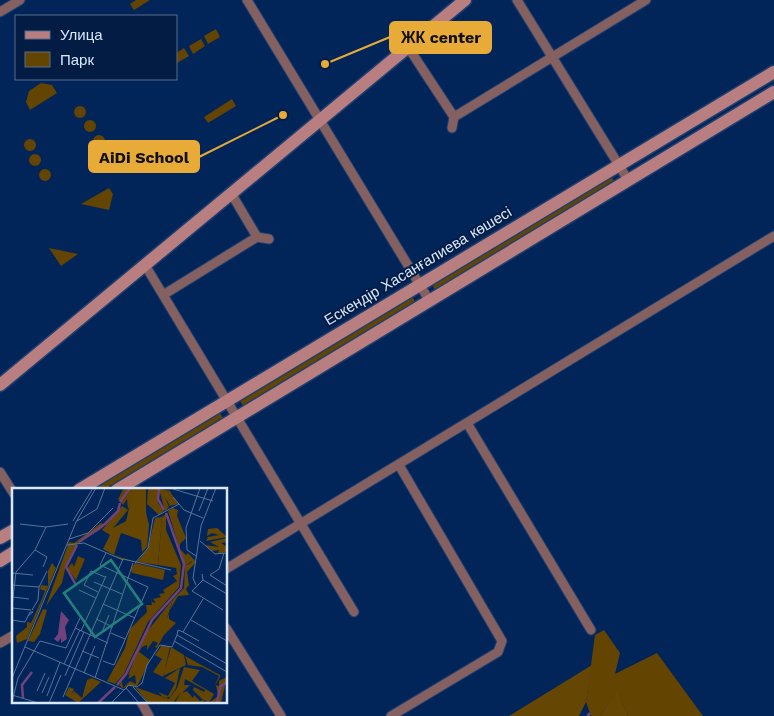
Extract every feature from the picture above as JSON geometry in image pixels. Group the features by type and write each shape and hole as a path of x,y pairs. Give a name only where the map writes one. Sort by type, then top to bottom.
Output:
{"street":[{"path":"0,12 20,0"},
{"path":"247,0 429,300"},
{"path":"0,385 465,0"},
{"path":"517,0 628,180"},
{"path":"454,117 646,0"},
{"path":"408,47 454,117 452,128"},
{"name":"Ескендір Хасанғалиева көшесі","path":"83,488 618,164 774,72"},
{"path":"120,488 774,92"},
{"path":"231,193 257,237"},
{"path":"228,568 774,236"},
{"path":"163,295 257,237 269,239"},
{"path":"145,265 235,418 354,612"},
{"path":"468,423 591,630"},
{"path":"391,716 498,652 502,645 502,641 399,465"},
{"path":"0,472 12,491"},
{"path":"0,538 12,531"},
{"path":"0,561 12,553"},
{"path":"228,631 282,716"},
{"path":"0,643 12,636"},
{"path":"142,704 149,716"}],"green space":[{"path":"136,0 150,0 134,10 130,4"},
{"path":"216,29 220,37 208,44 204,36"},
{"path":"201,39 205,46 193,54 189,46"},
{"path":"184,48 189,56 178,62 178,52"},
{"path":"41,83 52,85 57,93 30,110 26,102 29,91"},
{"path":"232,99 236,106 208,123 204,117"},
{"path":"82,106 85,107 85,117 78,118 75,117 74,110 75,107"},
{"path":"88,120 92,120 96,126 92,132 88,132 84,128 84,124"},
{"path":"97,135 101,135 105,141 101,147 97,147 93,143 93,139"},
{"path":"32,139 35,140 35,150 28,151 25,150 24,143 25,140"},
{"path":"33,154 37,154 41,160 37,166 33,166 29,162 29,158"},
{"path":"47,169 50,170 50,180 43,181 40,180 39,173 40,170"},
{"path":"609,173 614,181 435,290 431,282"},
{"path":"109,188 113,194 109,210 81,204"},
{"path":"49,248 78,254 61,266"},
{"path":"412,295 415,302 243,406 239,399"},
{"path":"219,411 223,418 106,488 91,488"},
{"path":"604,630 620,653 615,674 657,653 703,716 628,716 618,692 600,716 591,716 586,702 595,635"}],"shaded area":[{"path":"592,665 586,702 579,716 509,716"},
{"path":"618,691 628,716 600,716"}],"place":[{"name":"ЖК center","path":"325,64"},
{"name":"AiDi School","path":"283,115"}]}
